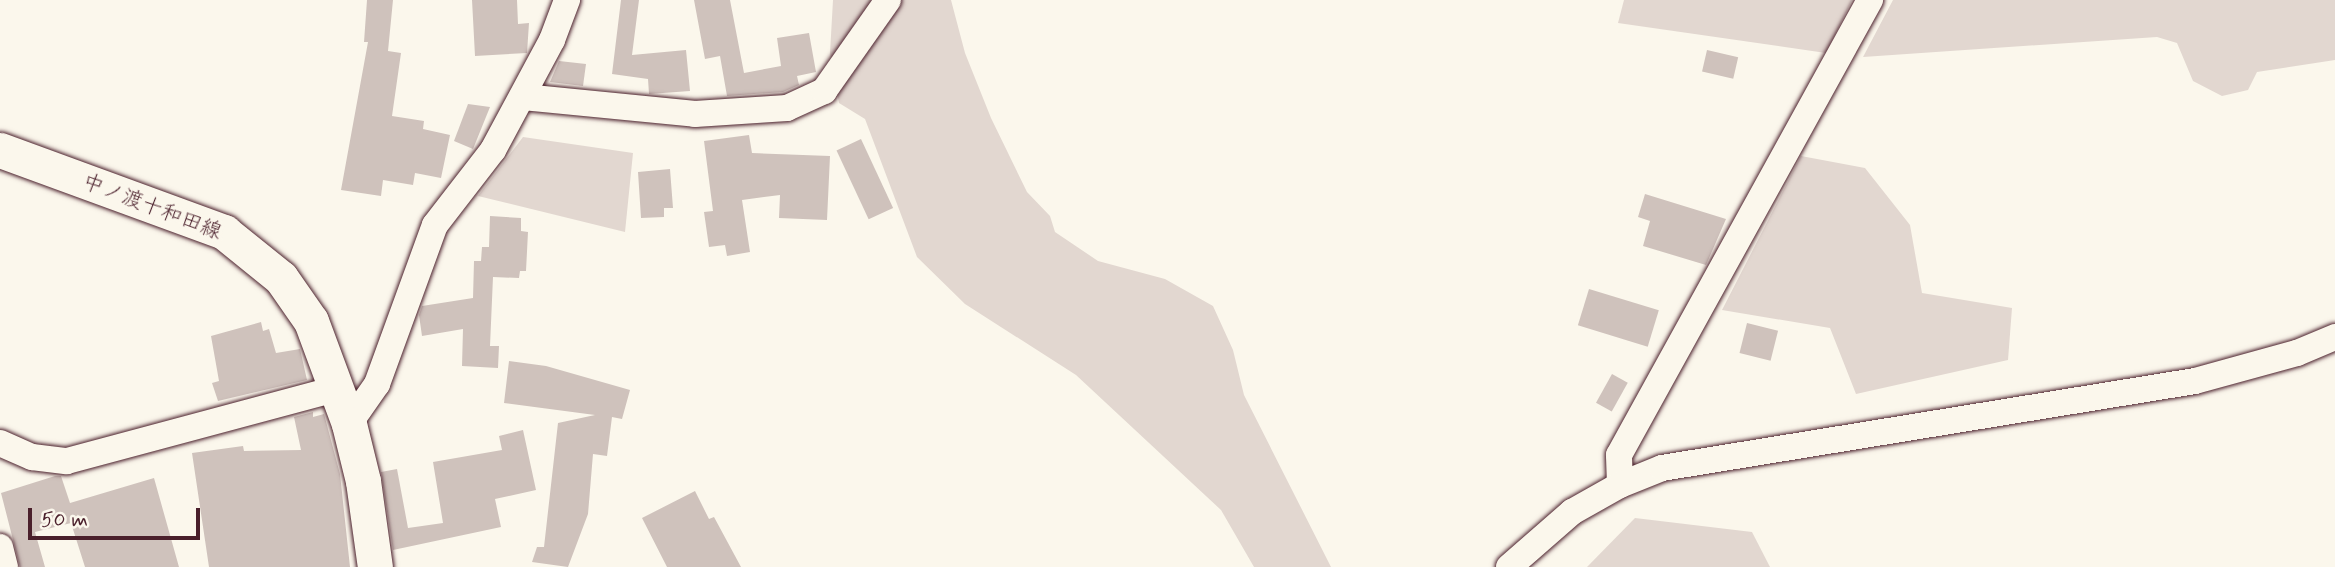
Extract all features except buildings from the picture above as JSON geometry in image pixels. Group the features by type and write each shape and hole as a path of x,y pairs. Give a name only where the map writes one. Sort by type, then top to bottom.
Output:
{"main road":[{"name":"中ノ渡十和田線","path":"0,150 223,232 249,249 281,278 311,321 349,424 363,481 375,567"}],"street":[{"path":"349,424 377,384 435,225 494,150 523,97 567,0"},
{"path":"523,97 695,114 787,108 824,91 888,0"},
{"path":"1620,485 1619,455 1870,0"},
{"path":"1509,567 1573,512 1620,485 1662,468 1732,454 2230,374 2335,337"},
{"path":"0,443 32,457 67,461 336,389"},
{"path":"0,547 5,567"}],"shaded area":[{"path":"833,0 951,0 965,53 991,118 1027,192 1050,216 1055,232 1098,261 1165,279 1213,306 1233,350 1244,395 1331,567 1254,567 1221,510 1076,375 965,304 917,257 865,119 839,103 830,53"},
{"path":"1624,0 1852,0 1826,53 1618,23"},
{"path":"1893,0 2335,0 2335,60 2257,72 2248,90 2222,96 2193,81 2177,43 2157,37 1863,57"},
{"path":"523,137 633,153 625,232 478,196"},
{"path":"1801,156 1865,168 1910,225 1922,293 2012,308 2008,360 1856,394 1830,328 1722,310"},
{"path":"1635,518 1752,532 1770,567 1587,567"}]}
